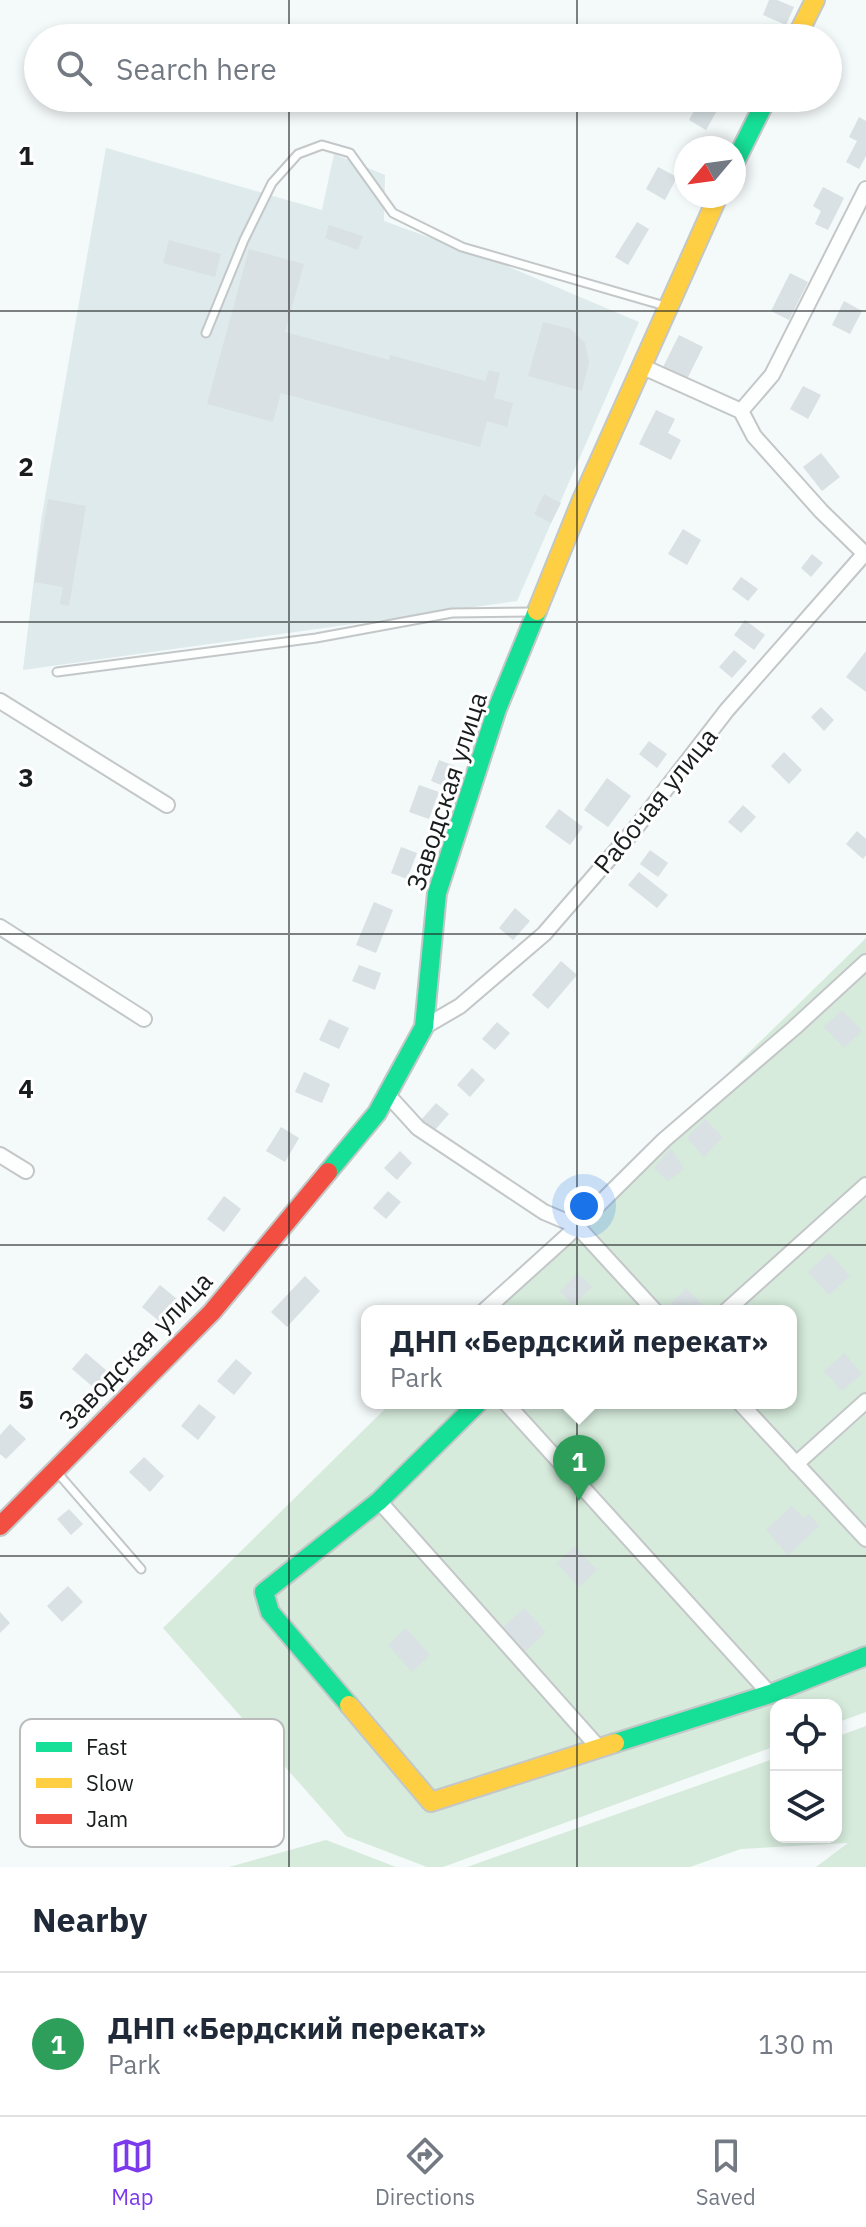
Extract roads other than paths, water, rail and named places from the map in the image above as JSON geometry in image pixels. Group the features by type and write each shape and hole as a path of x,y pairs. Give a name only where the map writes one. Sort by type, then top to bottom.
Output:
{"street":[{"path":"803,24 815,0"},
{"path":"746,140 760,112"},
{"path":"741,411 772,375 866,189"},
{"name":"Заводская улица","path":"0,1526 212,1312 377,1113 424,1027 437,893 497,709 641,366 712,208"},
{"path":"641,366 741,411 754,436 821,511 865,552"},
{"name":"Рабочая улица","path":"424,1027 460,1006 544,934 635,829 727,710 865,552"},
{"path":"0,701 167,805"},
{"path":"0,927 144,1019"},
{"path":"491,1305 664,1140 866,962"},
{"path":"387,1094 418,1128 544,1212 577,1226 649,1305"},
{"path":"0,1155 26,1171"},
{"path":"733,1305 866,1185"},
{"path":"796,1464 866,1401"},
{"path":"472,1409 379,1501 264,1592 270,1612 431,1802 770,1694 866,1656"},
{"path":"511,1409 770,1694"},
{"path":"746,1409 866,1539"},
{"path":"379,1501 599,1748"}],"lane":[{"path":"206,333 244,240 272,183 298,154 322,145 350,153 393,213 462,247 667,307"},
{"path":"57,672 316,638 452,613 536,612"},
{"path":"55,1471 141,1569"}],"place":[{"name":"ДНП «Бердский перекат»","path":"579,1501"}]}
